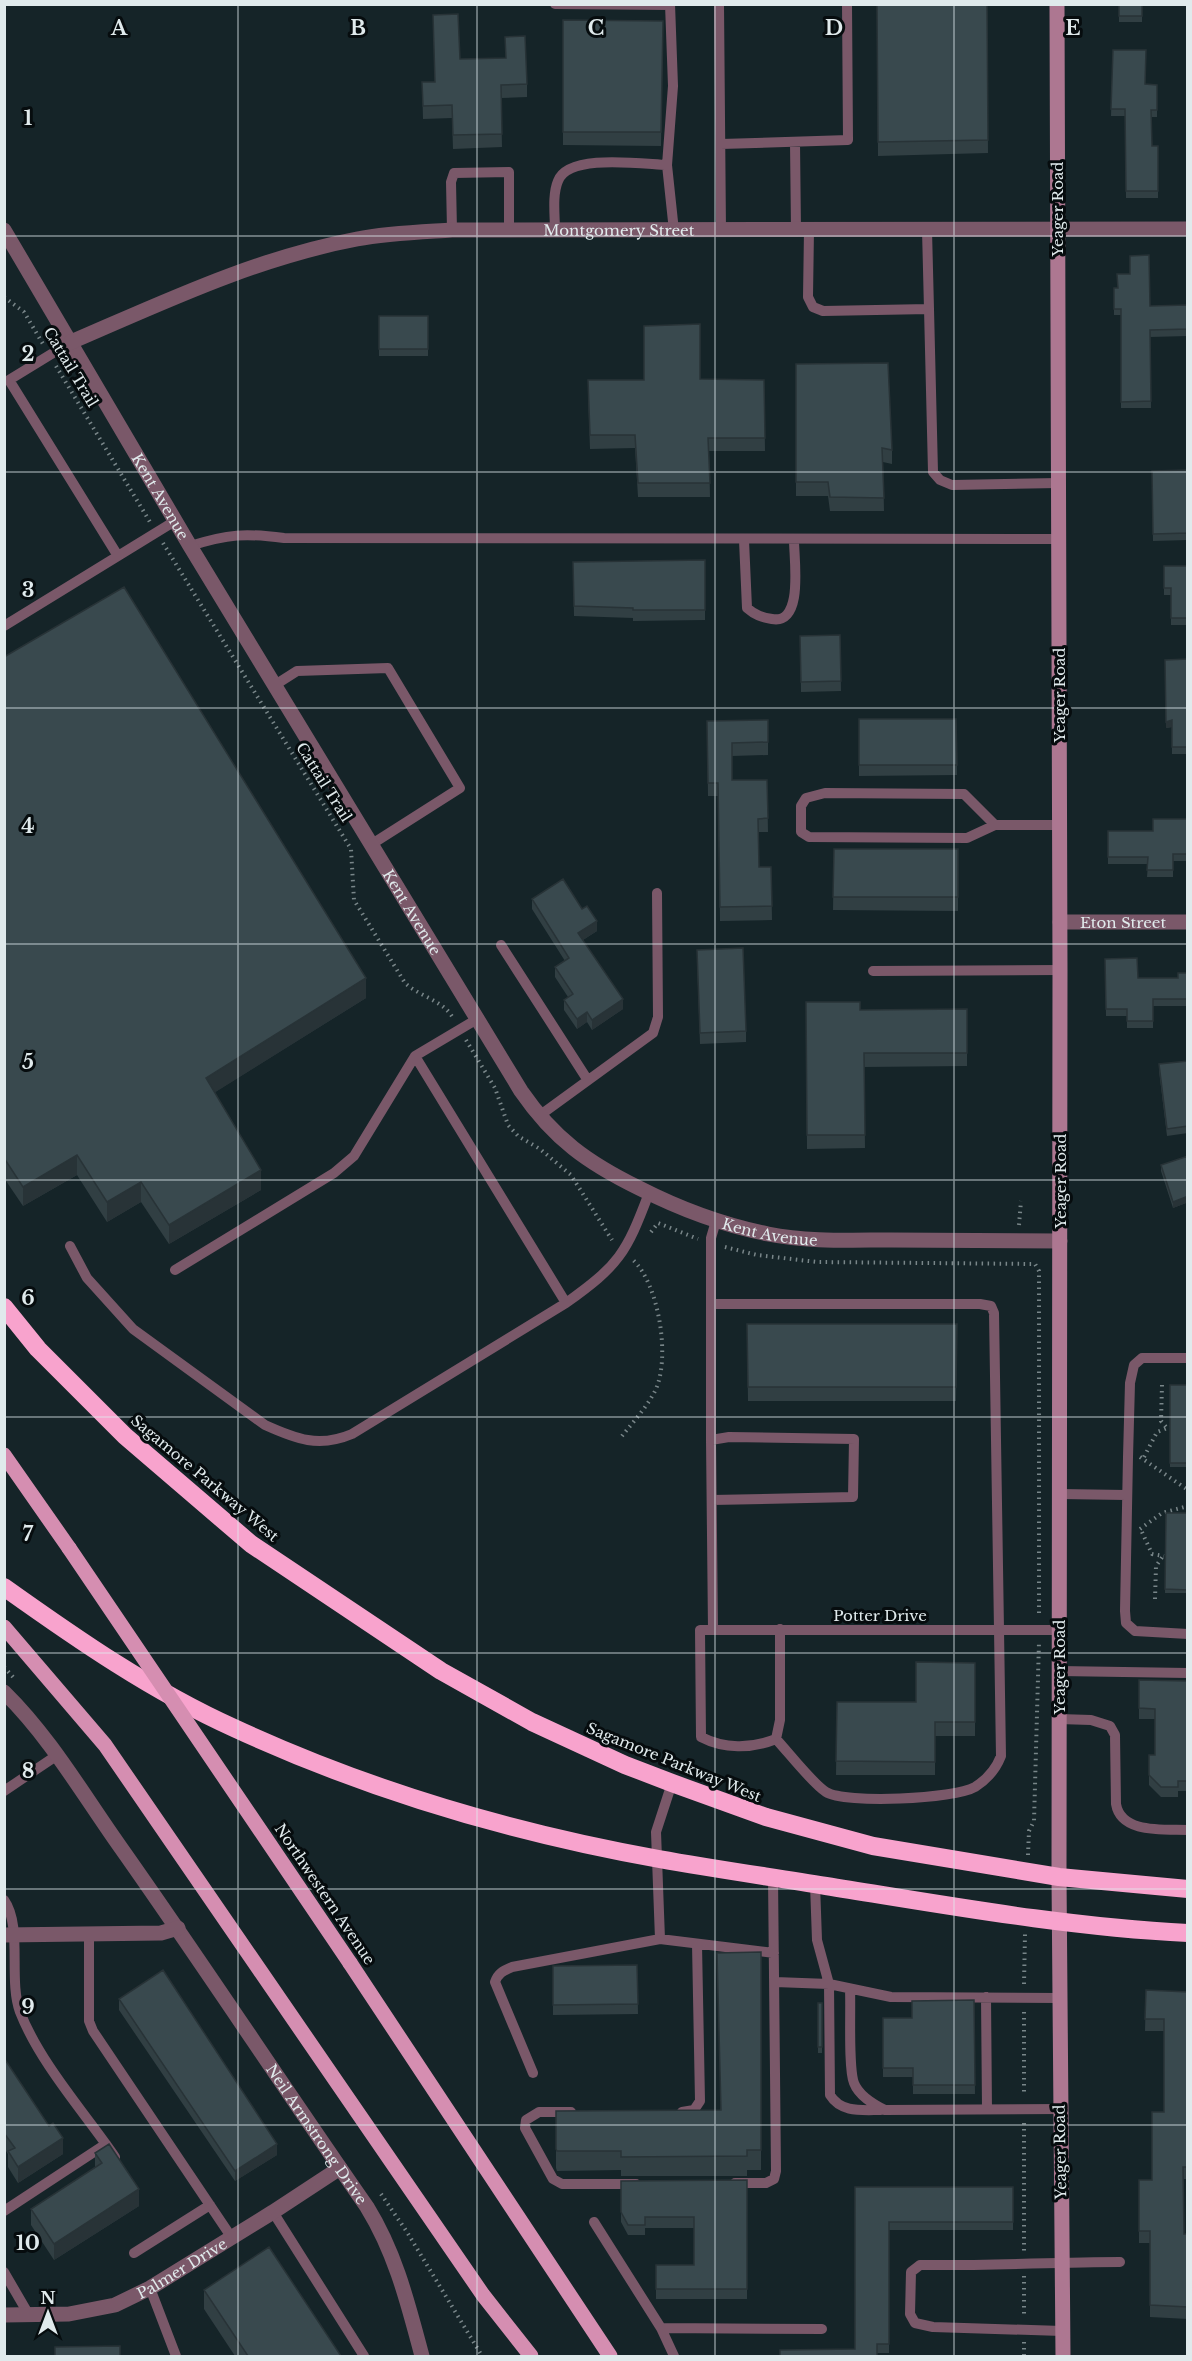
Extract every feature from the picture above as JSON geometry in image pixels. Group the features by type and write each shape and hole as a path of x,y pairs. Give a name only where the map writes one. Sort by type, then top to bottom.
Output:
{"highway":[{"name":"Sagamore Parkway West","path":"4,1307 38,1349 125,1436 251,1544 441,1671 532,1722 625,1765 672,1783 766,1817 873,1846 1059,1877 1188,1888"},
{"path":"4,1587 73,1636 128,1671 232,1728 371,1785 536,1832 657,1859 1059,1921 1188,1933"}],"main road":[{"name":"Northwestern Avenue","path":"4,1455 350,1963 610,2356"},
{"path":"4,1627 105,1745 483,2295 531,2356"}],"street":[{"name":"Yeager Road","path":"1057,4 1060,922 1059,1998 1063,2356"},
{"name":"Montgomery Street","path":"71,342 230,274 273,260 358,239 452,230 1188,229"},
{"name":"Kent Avenue","path":"4,230 190,546 538,1116 558,1137 597,1167 649,1193 716,1221 770,1234 826,1240 1060,1241"},
{"name":"Eton Street","path":"1060,922 1188,922"},
{"name":"Neil Armstrong Drive","path":"4,1692 20,1707 178,1928 367,2207 389,2246 399,2271 423,2356"},
{"path":"9,1935 161,1933 178,1928"},
{"name":"Palmer Drive","path":"4,2315 93,2311 115,2305 150,2288 340,2168"}],"lane":[{"path":"555,4 670,5 673,86 667,165 674,231"},
{"path":"719,4 721,231"},
{"path":"721,144 848,140 847,4"},
{"path":"795,143 808,297 813,307 823,311 929,309"},
{"path":"555,231 558,181 572,166 602,163 667,165"},
{"path":"452,230 451,182 454,173 509,172 509,230"},
{"path":"927,230 933,472 940,480 952,485 1058,483"},
{"path":"71,342 7,376 118,556"},
{"path":"4,626 175,521"},
{"path":"190,546 223,535 250,534 284,538 1059,539"},
{"path":"744,540 747,608 756,616 778,620 789,614 794,603 794,540"},
{"path":"275,685 297,671 388,668 460,788 372,844"},
{"path":"995,825 964,794 825,792 806,798 801,806 801,832 809,837 967,838 995,825 1058,825"},
{"path":"538,1116 653,1033 658,1017 657,893"},
{"path":"501,945 587,1079"},
{"path":"873,972 1060,970"},
{"path":"175,1270 341,1168 354,1156 415,1056 479,1018"},
{"path":"415,1056 566,1303"},
{"path":"70,1246 87,1278 133,1329 265,1425 308,1441 333,1442 352,1434 566,1303 597,1281 625,1252 649,1193"},
{"path":"713,1629 711,1238 716,1221"},
{"path":"712,1304 980,1304 991,1306 994,1313 1001,1756 994,1770 975,1787 944,1797 845,1798 826,1792 776,1739 780,1720 780,1629"},
{"path":"1188,1358 1142,1358 1134,1365 1130,1383 1126,1495 1125,1623 1135,1631 1188,1634"},
{"path":"711,1440 729,1437 854,1439 853,1497 712,1500"},
{"path":"1060,1494 1126,1495"},
{"name":"Potter Drive","path":"776,1739 758,1746 748,1746 716,1744 701,1737 700,1629 1059,1630"},
{"path":"1059,1671 1188,1673"},
{"path":"1059,1719 1091,1720 1110,1726 1115,1735 1116,1804 1118,1813 1124,1820 1143,1828 1188,1830"},
{"path":"4,1791 56,1756"},
{"path":"660,1939 657,1824 672,1783"},
{"path":"720,2184 766,2183 774,2179 773,1877"},
{"path":"815,1884 817,1941 829,1984 830,2095 841,2107 854,2110 1060,2109"},
{"path":"4,1900 12,1920 9,1935 14,1989 20,2011 33,2041 125,2171"},
{"path":"89,1934 89,2021 93,2031 232,2238"},
{"path":"533,2073 495,1982 497,1974 512,1966 660,1939 774,1953"},
{"path":"665,2112 694,2110 700,2101 697,1944"},
{"path":"775,1982 829,1984 891,1997 1059,1998"},
{"path":"850,1990 854,2084 871,2103 885,2110"},
{"path":"986,1997 987,2109"},
{"path":"585,2112 539,2112 526,2120 525,2127 553,2179 569,2185 650,2184"},
{"path":"4,2211 106,2144"},
{"path":"134,2253 210,2205"},
{"path":"273,2212 364,2356"},
{"path":"594,2222 661,2328 674,2356"},
{"path":"1062,2331 933,2327 915,2323 910,2314 908,2286 911,2272 920,2265 1024,2266 1062,2261 1120,2262"},
{"path":"4,2272 29,2314"},
{"path":"150,2288 176,2356"},
{"path":"661,2328 822,2329"}],"path":[{"name":"Cattail Trail","path":"4,297 24,312 148,518"},
{"name":"Cattail Trail","path":"170,555 351,849 354,900 365,918 405,983 450,1013"},
{"path":"470,1047 495,1088 508,1125 518,1136 540,1149 572,1175 610,1237"},
{"path":"1019,1221 1022,1201"},
{"path":"648,1237 658,1223 691,1235"},
{"path":"729,1248 757,1255 817,1262 1035,1264 1039,1271 1039,1615"},
{"path":"622,1436 655,1393 661,1366 654,1291 646,1274 636,1262 640,1254"},
{"path":"1144,1457 1157,1431 1168,1427 1161,1421 1162,1385"},
{"path":"1128,1457 1144,1457 1168,1478 1188,1490"},
{"path":"1126,1528 1140,1529 1162,1513 1188,1506"},
{"path":"1140,1529 1152,1554 1165,1556 1156,1566 1155,1599"},
{"path":"1029,1840 1034,1821 1040,1655"},
{"path":"1024,1980 1025,1945"},
{"path":"1024,2008 1024,2091"},
{"path":"1024,2122 1024,2252"},
{"path":"1024,2273 1024,2315"},
{"path":"1024,2339 1024,2356"}],"building":[{"path":"877,4 987,4 988,140 878,142"},
{"path":"1119,4 1142,4 1142,16 1119,16"},
{"path":"458,14 460,59 506,58 505,37 525,36 527,84 501,85 502,134 453,135 452,105 423,106 422,82 435,82 433,15"},
{"path":"563,20 663,21 661,132 563,132"},
{"path":"1113,50 1146,50 1145,84 1157,85 1157,110 1151,110 1152,146 1158,146 1158,191 1126,191 1125,109 1111,109"},
{"path":"1149,255 1150,306 1188,305 1188,329 1150,330 1151,401 1121,402 1121,309 1114,309 1114,288 1118,288 1117,274 1130,274 1130,256"},
{"path":"379,316 428,316 428,349 379,349"},
{"path":"700,324 700,379 764,380 765,438 708,438 710,483 638,483 635,435 590,435 588,380 644,380 644,326"},
{"path":"888,363 892,450 882,448 884,498 830,497 828,482 796,482 796,364"},
{"path":"1187,470 1188,533 1153,534 1152,471"},
{"path":"705,560 705,610 633,610 633,608 574,606 573,562"},
{"path":"1164,566 1188,566 1188,618 1171,618 1171,588 1164,588"},
{"path":"124,587 366,978 206,1078 261,1170 169,1225 141,1182 107,1202 77,1155 23,1187 4,1158 4,657"},
{"path":"840,635 841,681 801,682 800,636"},
{"path":"1188,659 1188,747 1172,747 1172,720 1166,722 1165,660"},
{"path":"859,719 956,719 957,765 859,765"},
{"path":"768,720 768,742 732,743 732,780 767,780 768,818 758,819 759,867 771,867 772,906 720,907 718,783 708,783 707,721"},
{"path":"1153,819 1188,819 1188,854 1173,854 1173,870 1147,870 1148,857 1108,857 1108,831 1153,831"},
{"path":"834,849 958,849 958,897 833,897"},
{"path":"563,879 582,909 587,906 597,921 578,933 623,999 592,1020 587,1012 577,1019 564,1000 573,994 555,967 569,958 532,899"},
{"path":"743,948 746,1031 700,1033 697,950"},
{"path":"1137,958 1138,978 1178,978 1178,973 1188,973 1188,999 1153,999 1153,1021 1127,1021 1127,1009 1106,1009 1105,959"},
{"path":"806,1002 860,1002 860,1010 967,1009 967,1053 864,1053 865,1135 807,1135"},
{"path":"1188,1061 1188,1126 1167,1129 1159,1064"},
{"path":"1188,1156 1188,1200 1186,1197 1173,1202 1161,1165"},
{"path":"747,1324 957,1324 956,1387 748,1387"},
{"path":"1170,1385 1188,1385 1188,1463 1170,1463"},
{"path":"1166,1513 1188,1513 1188,1590 1165,1589"},
{"path":"916,1662 975,1663 975,1722 935,1722 935,1762 836,1761 837,1702 916,1702"},
{"path":"1139,1680 1188,1681 1188,1781 1178,1781 1178,1787 1161,1787 1149,1775 1149,1755 1155,1755 1155,1709 1139,1708"},
{"path":"761,1952 761,2150 747,2150 747,2156 621,2157 621,2151 557,2151 556,2111 721,2110 717,1953"},
{"path":"637,1965 638,2004 553,2005 553,1966"},
{"path":"163,1970 277,2144 235,2171 119,1999"},
{"path":"1146,1990 1188,1992 1188,2167 1183,2167 1184,2234 1188,2234 1188,2307 1150,2305 1150,2231 1139,2231 1139,2180 1152,2180 1152,2112 1164,2112 1164,2019 1145,2019"},
{"path":"974,2000 975,2085 913,2085 913,2068 883,2068 883,2018 912,2018 912,2001"},
{"path":"818,2003 822,2003 822,2047 818,2047"},
{"path":"4,2058 49,2126 53,2123 63,2138 18,2167 8,2151 15,2148 4,2133"},
{"path":"109,2144 139,2189 54,2244 31,2209 102,2163 95,2153"},
{"path":"747,2180 747,2289 656,2289 656,2265 694,2265 694,2217 645,2217 645,2225 628,2225 621,2212 621,2181"},
{"path":"855,2187 1013,2187 1013,2222 889,2222 889,2344 877,2344 877,2356 780,2356 780,2350 855,2349"},
{"path":"269,2247 341,2356 248,2356 204,2290"},
{"path":"120,2346 120,2356 55,2356 55,2347"}]}
